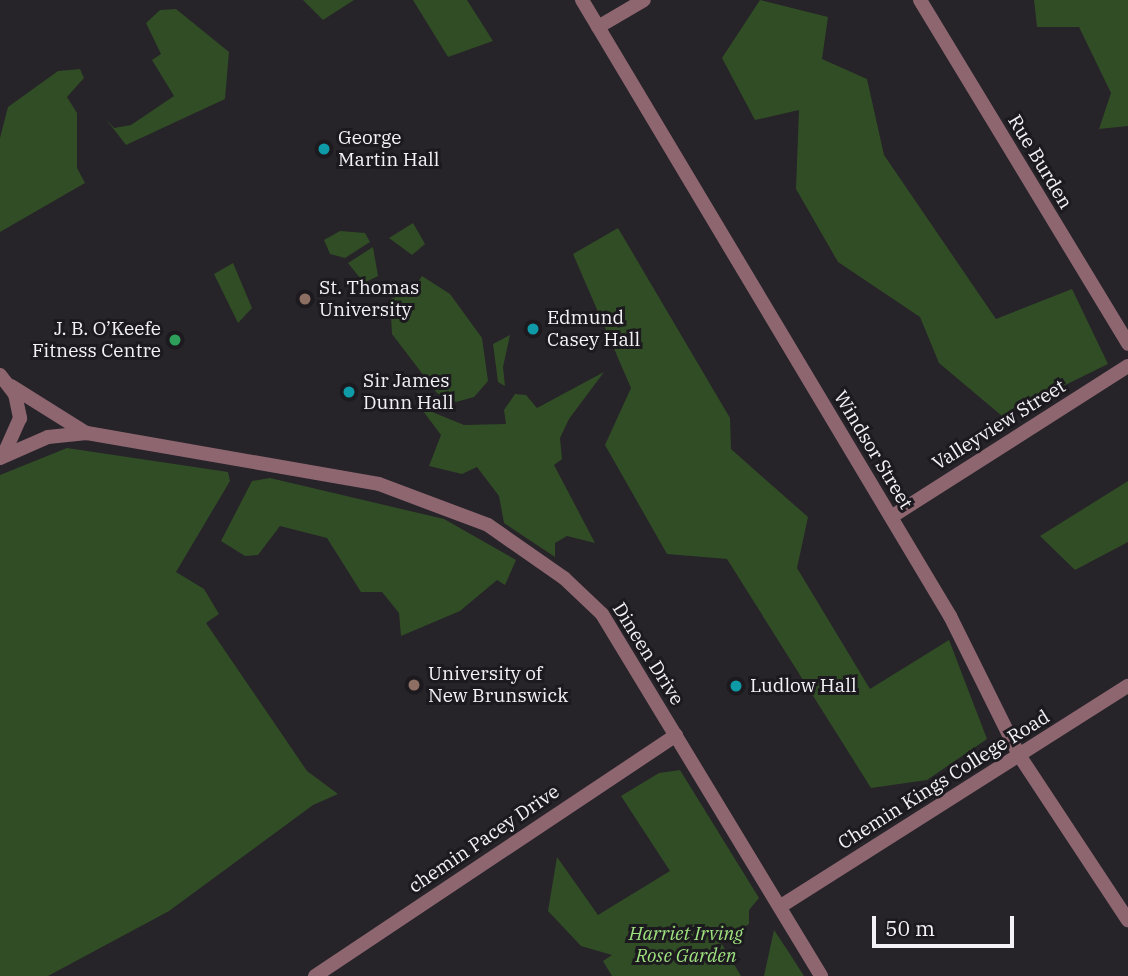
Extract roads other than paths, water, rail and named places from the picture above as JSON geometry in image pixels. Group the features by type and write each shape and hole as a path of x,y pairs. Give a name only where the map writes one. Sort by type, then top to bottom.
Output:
{"street":[{"name":"Windsor Street","path":"582,0 891,517 1019,755 1128,920"},
{"path":"598,27 644,0"},
{"name":"Rue Burden","path":"920,0 1128,344"},
{"name":"Valleyview Street","path":"891,517 1128,366"},
{"path":"4,378 87,433"},
{"path":"0,458 19,430 19,405 4,378"},
{"path":"0,458 48,437 87,433"},
{"name":"Dineen Drive","path":"87,433 379,485 488,525 564,578 602,614 821,976"},
{"name":"Chemin Kings College Road","path":"780,906 1128,686"},
{"name":"chemin Pacey Drive","path":"315,976 676,735"}],"place":[{"name":"George Martin Hall","path":"324,149"},
{"name":"St. Thomas University","path":"305,299"},
{"name":"Edmund Casey Hall","path":"533,329"},
{"name":"J. B. O’Keefe Fitness Centre","path":"175,340"},
{"name":"Sir James Dunn Hall","path":"349,392"},
{"name":"University of New Brunswick","path":"414,685"},
{"name":"Ludlow Hall","path":"736,686"}],"park label":[{"name":"Harriet Irving Rose Garden","path":"686,945"}]}
